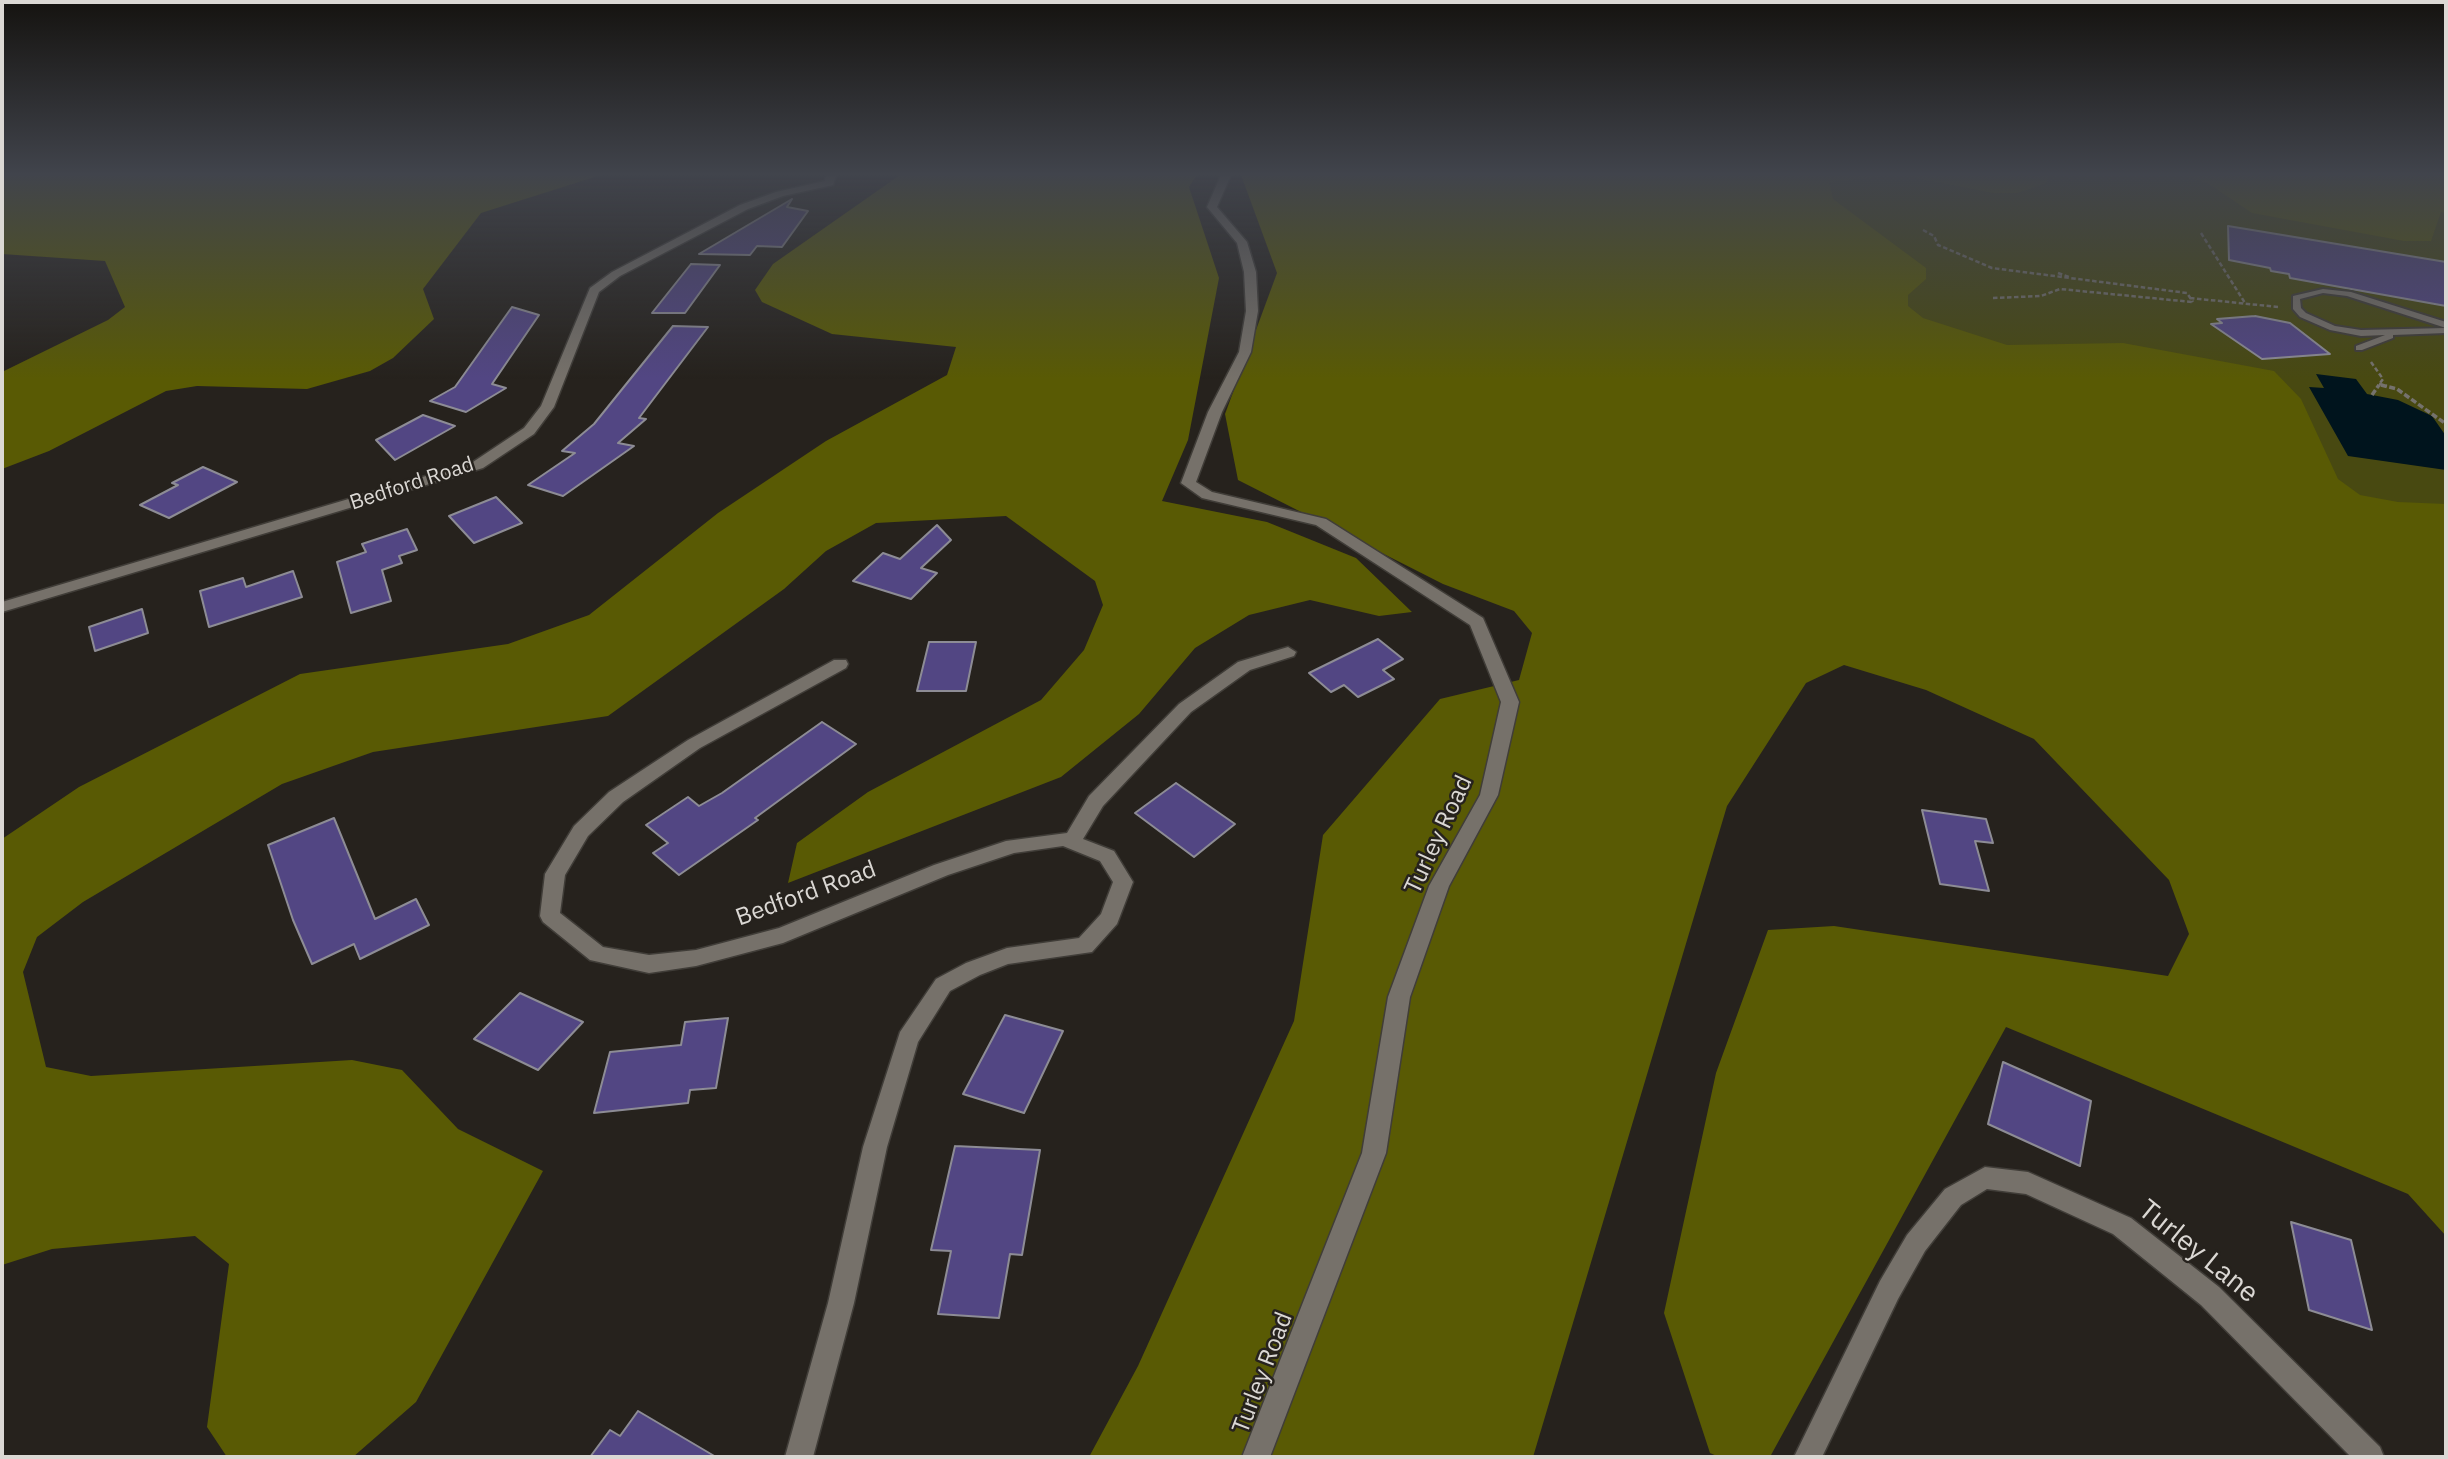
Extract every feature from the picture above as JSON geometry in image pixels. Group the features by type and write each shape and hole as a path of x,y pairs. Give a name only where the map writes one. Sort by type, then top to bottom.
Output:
{"street":[{"name":"Bedford Road","path":"2,607 478,465 529,431 547,407 594,290 616,274 675,243"},
{"name":"Turley Road","path":"1242,243 1250,272 1252,311 1244,352 1214,412 1188,482 1207,495 1321,522 1477,621 1510,702 1489,795 1439,886 1399,997 1374,1153 1256,1457"},
{"path":"1071,842 1096,801 1185,708 1244,666 1288,652"},
{"name":"Bedford Road","path":"799,1457 841,1303 875,1147 908,1039 943,985 1007,956 1085,946 1110,918 1123,882 1107,856 1064,839 1013,846 941,870 783,935 696,958 649,964 597,954 550,916 555,874 581,831 616,797 694,744 840,664"},
{"name":"Turley Lane","path":"1808,1457 1889,1290 1916,1243 1953,1197 1985,1178 2028,1183 2122,1226 2210,1296 2370,1457"}],"lane":[{"path":"2446,325 2348,295 2323,291 2296,298 2297,309 2310,320 2333,328 2361,333 2446,331"},
{"path":"2359,348 2397,333"}],"path":[{"path":"1937,243 1992,268 2187,293 2193,302 2060,289 2041,296 1993,298"},
{"path":"2207,243 2246,304"},
{"path":"2058,273 2069,277"},
{"path":"2121,286 2126,295"},
{"path":"2190,298 2297,309"},
{"path":"2359,348 2383,379 2372,395"},
{"path":"2379,384 2397,389 2437,414 2446,424"}],"shaded area":[{"path":"2,243 458,243 423,289 434,319 393,358 370,371 307,389 197,386 166,391 49,451 2,469 2,372 108,320 125,307 105,261 2,254"},
{"path":"803,243 1207,243 1219,278 1188,440 1162,501 1267,522 1356,558 1412,612 1379,616 1310,600 1249,615 1195,648 1139,714 1061,777 788,883 797,843 868,792 1041,700 1084,650 1103,605 1095,581 1006,516 876,523 826,551 784,589 608,716 373,752 282,784 83,902 37,937 23,972 46,1067 91,1076 352,1060 402,1070 458,1129 543,1171 416,1402 353,1457 227,1457 207,1427 229,1264 195,1236 52,1249 2,1265 2,839 79,787 300,674 508,644 589,615 718,513 826,441 947,375 956,347 832,334 762,302 755,290 773,264"},
{"path":"1266,243 1892,243 1926,268 1926,279 1908,295 1908,306 1923,318 2007,345 2123,343 2274,371 2301,399 2338,479 2360,495 2398,502 2446,504 2446,1236 2408,1194 2006,1027 1771,1455 1719,1457 1710,1453 1664,1313 1716,1073 1768,930 1834,926 2168,976 2189,934 2169,880 2034,739 1926,690 1844,665 1806,683 1727,806 1533,1457 1089,1457 1138,1366 1294,1021 1323,835 1440,699 1519,680 1532,633 1514,611 1443,584 1238,480 1225,414 1277,273"},
{"path":"1790,243 2446,243 2446,557 1919,369"}],"water":[{"path":"2316,374 2356,379 2367,394 2398,400 2432,416 2446,436 2446,470 2348,456 2309,387 2324,388"}],"building":[{"path":"717,243 785,243 782,247 757,246 750,255 699,254"},
{"path":"2229,243 2331,243 2446,262 2446,306 2290,278 2289,274 2271,271 2270,268 2229,260"},
{"path":"691,264 720,265 685,313 652,313"},
{"path":"512,307 539,315 492,384 506,388 466,412 430,401 455,387"},
{"path":"2255,316 2290,323 2330,354 2262,359 2211,324 2222,323 2217,319"},
{"path":"673,326 708,327 639,418 646,419 618,443 634,446 563,496 528,485 575,453 562,451 594,424"},
{"path":"423,415 455,426 395,460 376,440"},
{"path":"203,467 237,482 169,518 140,505 178,485 172,483"},
{"path":"496,497 522,523 474,543 449,516"},
{"path":"937,525 951,540 921,568 937,573 911,599 853,581 883,553 900,559"},
{"path":"407,529 417,550 399,556 402,563 382,570 391,601 351,613 337,562 366,552 362,544"},
{"path":"293,571 302,597 209,627 200,591 243,578 246,587"},
{"path":"142,609 148,633 95,651 89,627"},
{"path":"1378,639 1403,659 1383,670 1394,679 1358,697 1344,685 1331,692 1309,673"},
{"path":"929,642 976,642 966,691 917,691"},
{"path":"822,722 856,744 755,818 758,820 679,875 653,853 668,843 646,825 688,797 699,806 722,793"},
{"path":"1176,783 1235,824 1194,857 1135,813"},
{"path":"1922,810 1986,819 1993,843 1975,841 1989,891 1940,884"},
{"path":"334,818 375,919 416,899 429,925 360,959 354,944 312,964 293,920 268,845"},
{"path":"520,993 583,1022 538,1070 474,1039"},
{"path":"1005,1015 1063,1031 1024,1113 963,1094"},
{"path":"728,1018 716,1088 690,1090 688,1103 594,1113 610,1052 681,1045 685,1022"},
{"path":"2003,1062 2091,1101 2080,1166 1988,1124"},
{"path":"955,1146 1040,1150 1022,1255 1010,1254 999,1318 938,1314 951,1251 931,1250"},
{"path":"2291,1222 2351,1240 2372,1330 2309,1310"},
{"path":"638,1411 716,1457 590,1457 610,1430 620,1436"}]}
